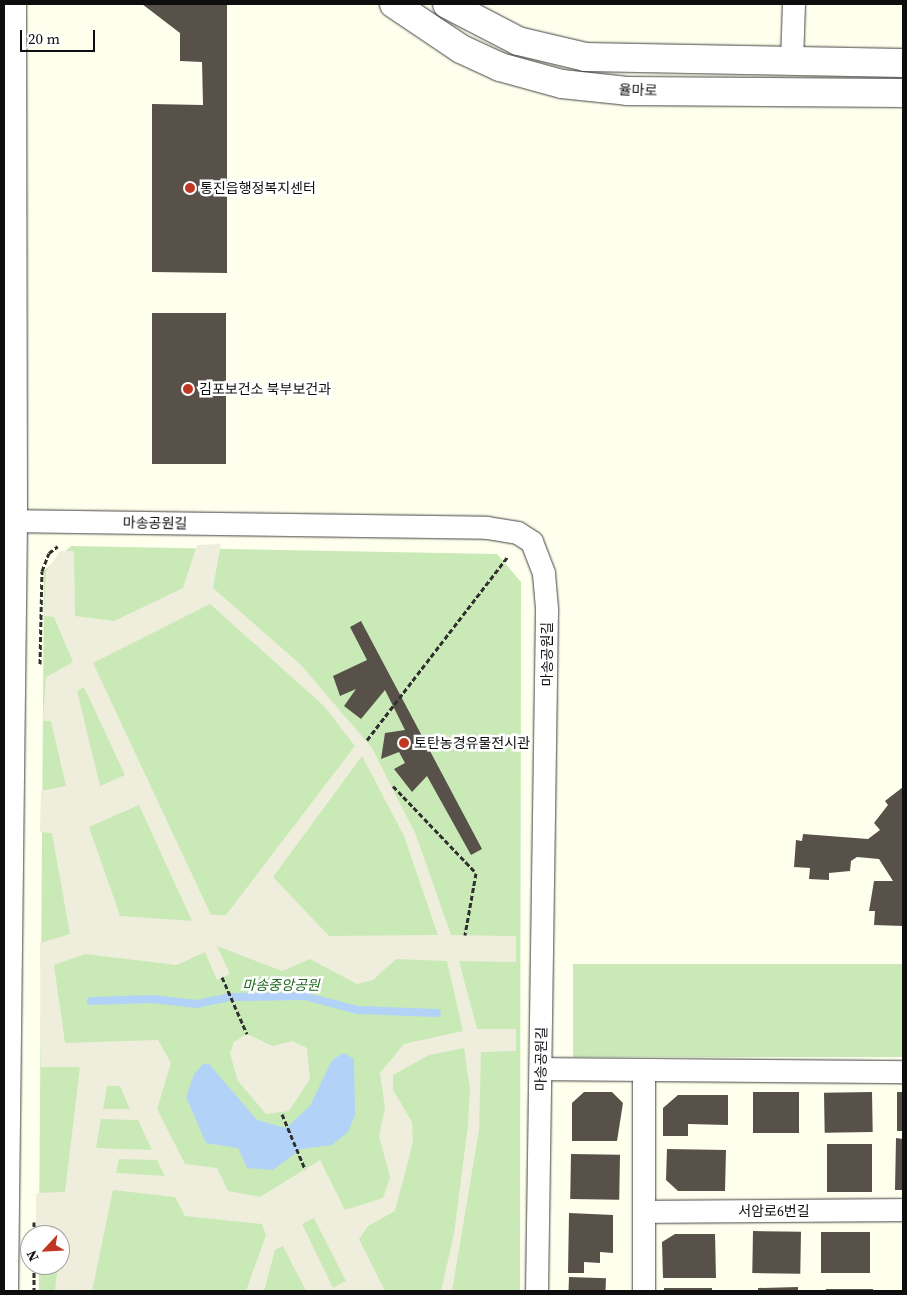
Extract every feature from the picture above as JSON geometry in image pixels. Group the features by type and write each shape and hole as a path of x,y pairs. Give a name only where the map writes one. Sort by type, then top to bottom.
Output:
{"street":[{"path":"4,1291 12,4"},
{"name":"율마로","path":"394,4 461,49 500,67 562,84 627,91 903,93"},
{"path":"447,4 518,41 585,57 903,63"},
{"path":"792,61 794,4"},
{"name":"마송공원길","path":"8,521 487,528 518,533 532,542 544,574 547,611 537,1291"},
{"path":"540,1069 644,1072 903,1072"},
{"path":"644,1072 644,1291"},
{"name":"서암로6번길","path":"644,1212 903,1210"}],"path":[{"path":"40,674 42,571 48,553 67,544"},
{"path":"500,552 514,562"},
{"path":"367,740 508,556"},
{"path":"393,786 476,873 465,935"},
{"path":"222,977 247,1034"},
{"path":"282,1114 305,1169"},
{"path":"34,1216 34,1225"},
{"path":"34,1275 34,1291"}],"green space":[{"name":"마송중앙공원","path":"71,546 497,554 521,582 520,1291 39,1291 39,1275 70,1275 70,1225 39,1225 44,571"},
{"path":"573,964 903,964 903,1057 573,1057"}],"shaded area":[{"path":"221,544 213,588 300,664 372,748 416,835 451,935 516,936 516,962 459,961 477,1029 516,1029 516,1051 481,1052 479,1130 452,1291 441,1291 454,1234 468,1125 470,1089 464,1048 429,1055 393,1075 393,1090 412,1122 413,1142 395,1211 368,1226 359,1239 385,1291 306,1291 283,1246 275,1250 264,1291 246,1291 266,1235 262,1224 185,1216 175,1197 113,1190 92,1291 55,1291 57,1275 70,1275 70,1225 36,1225 36,1193 65,1192 80,1067 41,1067 40,943 70,934 52,833 40,832 41,791 66,786 51,721 43,721 46,677 73,662 54,617 44,616 46,572 60,551 74,551 75,616 114,621 183,588 197,545","holes":["210,604 324,706 355,746 226,915 211,915 93,663","84,687 125,775 100,786 77,691","362,756 404,836 438,935 329,936 273,877","139,805 192,921 120,916 89,827","217,946 282,971 310,959 357,984 373,980 396,959 447,961 463,1031 404,1044 380,1073 385,1108 379,1136 390,1177 383,1198 345,1210 320,1160 260,1197 228,1191 217,1168 185,1164 157,1109 171,1063 158,1040 65,1043 54,965 85,954 177,965 205,952 217,980 230,974","107,1086 120,1086 130,1109 103,1109","101,1119 138,1120 152,1150 96,1148","119,1159 157,1160 165,1176 116,1173","314,1218 346,1281 333,1288 302,1224"]},
{"path":"247,1034 273,1046 292,1041 307,1048 310,1079 289,1111 266,1114 238,1081 230,1053 234,1042"}],"water":[{"path":"344,1053 354,1059 355,1115 348,1132 332,1145 301,1149 273,1170 247,1168 238,1148 206,1143 186,1097 194,1074 203,1064 209,1064 257,1120 286,1128 310,1106 332,1060"}],"building":[{"name":"통진읍행정복지센터","path":"142,4 227,4 227,273 152,272 152,104 203,105 202,62 180,61 180,33"},
{"name":"김포보건소 북부보건과","path":"152,313 226,313 226,464 152,464"},
{"name":"토탄농경유물전시관","path":"361,621 482,849 471,855 427,776 412,792 394,769 405,763 399,752 381,759 385,733 405,730 385,690 361,719 344,706 356,689 340,696 333,676 367,660 350,627"},
{"path":"903,787 903,926 874,925 875,911 869,911 874,881 893,881 879,859 857,857 851,861 850,871 829,873 829,880 809,879 810,868 794,867 796,840 802,841 803,834 868,839 880,830 874,823 888,805 885,801"},
{"path":"584,1092 612,1092 623,1103 617,1141 572,1141 572,1103"},
{"path":"753,1092 799,1092 799,1133 753,1133"},
{"path":"872,1092 873,1132 825,1133 824,1093"},
{"path":"897,1092 903,1092 903,1131 897,1131"},
{"path":"678,1095 728,1095 728,1125 688,1124 688,1136 663,1136 663,1108"},
{"path":"896,1138 903,1139 903,1190 895,1190"},
{"path":"827,1144 872,1144 872,1192 827,1192"},
{"path":"667,1149 726,1150 725,1191 678,1191 666,1180"},
{"path":"571,1154 620,1155 619,1200 570,1199"},
{"path":"569,1213 613,1215 613,1253 600,1252 600,1263 584,1262 584,1273 568,1273"},
{"path":"753,1231 801,1232 800,1274 752,1273"},
{"path":"821,1232 870,1232 870,1273 821,1273"},
{"path":"675,1234 715,1234 716,1278 663,1278 662,1242"},
{"path":"569,1277 606,1278 606,1291 569,1291"},
{"path":"798,1287 798,1291 758,1291 758,1288"},
{"path":"664,1288 712,1288 712,1291 664,1291"},
{"path":"826,1289 873,1289 873,1291 826,1291"}],"waterway":[{"path":"91,1001 152,999 197,1004 230,997 304,996 358,1010 437,1013"}],"place":[{"name":"통진읍행정복지센터","path":"190,188"},
{"name":"김포보건소 북부보건과","path":"188,389"},
{"name":"토탄농경유물전시관","path":"404,743"}]}
